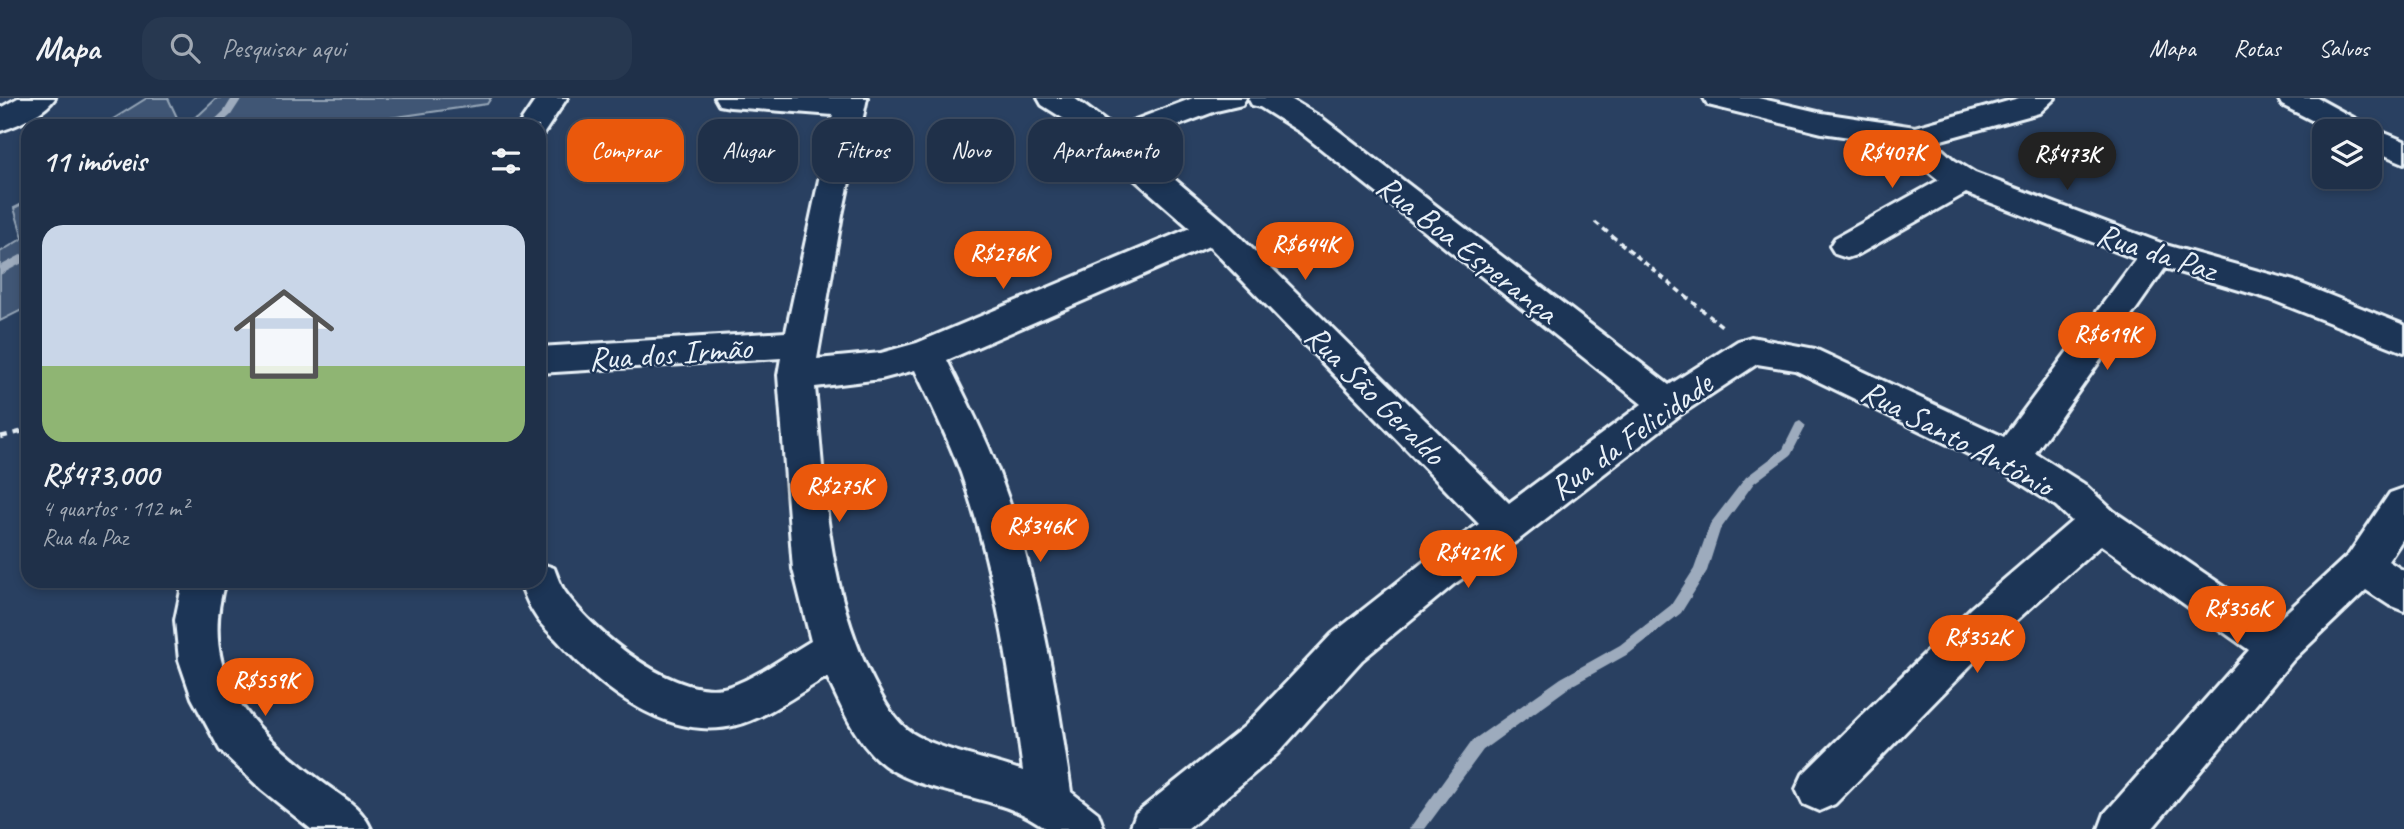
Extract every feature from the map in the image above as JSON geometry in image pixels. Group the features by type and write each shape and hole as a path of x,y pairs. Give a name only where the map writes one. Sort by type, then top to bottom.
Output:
{"street":[{"path":"0,121 40,98"},
{"path":"538,119 552,98"},
{"path":"730,98 850,103 798,359 813,569 835,650 869,717 894,746 924,762 985,779 1049,803 1081,829"},
{"name":"Rua São Geraldo","path":"1054,98 1085,119"},
{"path":"1166,119 1231,98"},
{"name":"Rua Boa Esperança","path":"1264,98 1311,125 1668,404"},
{"path":"1718,98 1822,123 1915,137 2028,106 2040,98"},
{"path":"2293,98 2334,119"},
{"name":"Rua da Paz","path":"1915,137 1922,149 1939,166 1964,180 2157,254 2282,290 2404,339"},
{"path":"2382,143 2404,153"},
{"path":"1847,246 1964,180"},
{"name":"Rua São Geraldo","path":"1158,182 1214,231 1507,526"},
{"name":"Rua dos Irmão","path":"546,360 798,359 881,366 926,354 1214,231"},
{"path":"2011,457 2157,254"},
{"name":"Rua da Felicidade","path":"1153,829 1261,740 1347,647 1440,572 1507,526 1668,404 1751,350"},
{"name":"Rua Santo Antônio","path":"1751,350 1802,358 2011,457 2070,495 2099,522 2278,647"},
{"path":"926,354 980,474 1007,557 1033,674 1049,803"},
{"path":"2122,829 2278,647 2363,566 2404,504"},
{"path":"1819,789 1986,621 2099,522"},
{"path":"2363,566 2404,593"},
{"path":"201,588 198,596 195,642 209,687 234,733 281,779 348,829"},
{"path":"543,588 550,604 599,657 662,699 695,708 735,706 835,650"}],"path":[{"path":"1595,222 1751,350"},
{"path":"0,437 21,432"}],"shaded area":[{"path":"147,98 168,98 178,119 113,119"},
{"path":"217,98 491,98 487,104 383,119 192,119"},
{"path":"21,204 21,231 14,208"},
{"path":"21,239 21,310 0,321 0,252"}],"waterway":[{"path":"221,119 237,98"},
{"path":"0,271 21,259"},
{"path":"1416,829 1478,745 1566,682 1625,649 1676,609 1700,571 1714,528 1750,480 1787,452 1800,426"}]}
